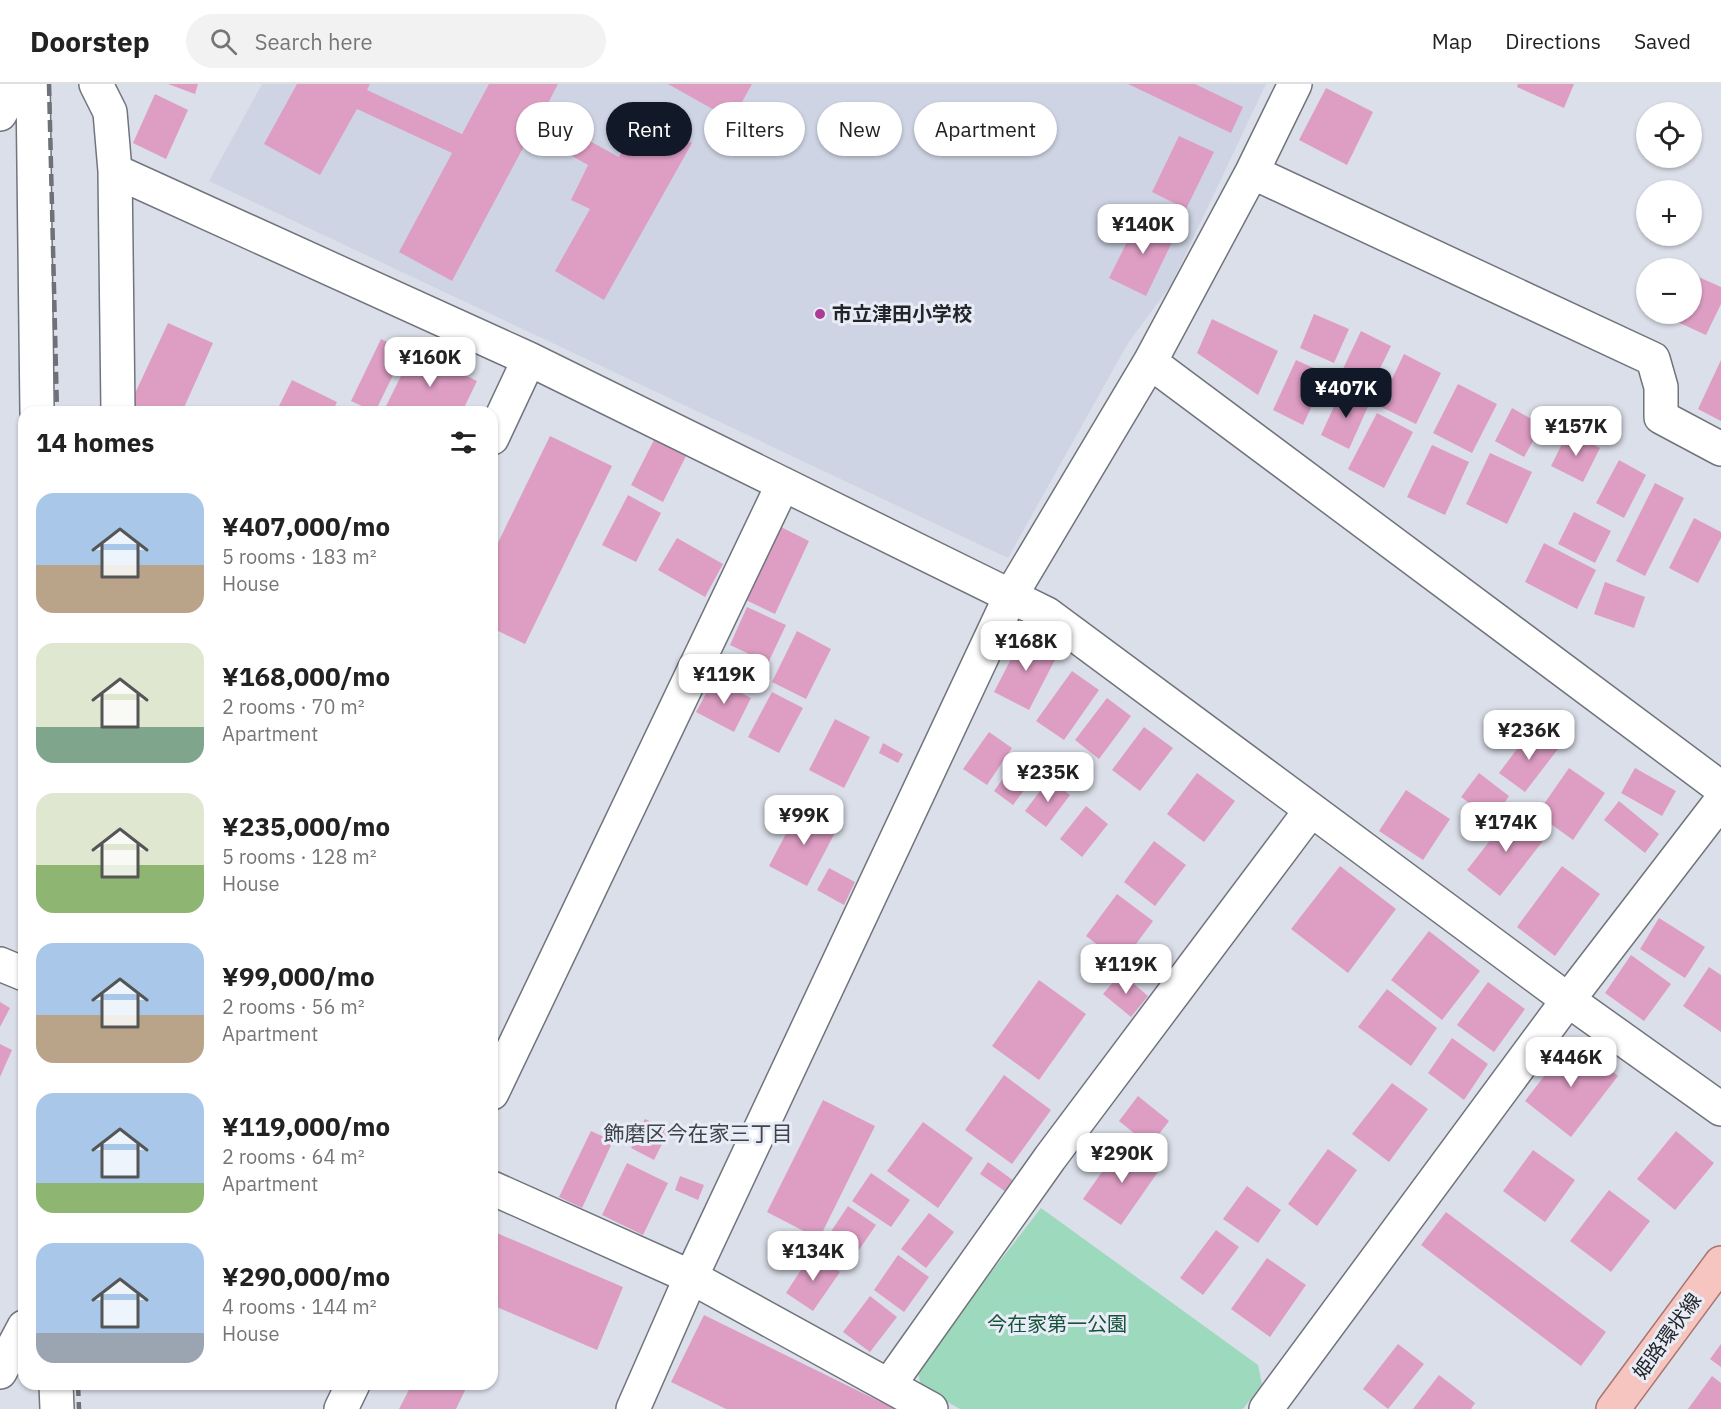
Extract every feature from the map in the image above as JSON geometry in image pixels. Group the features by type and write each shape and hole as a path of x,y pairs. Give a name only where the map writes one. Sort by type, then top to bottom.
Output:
{"main road":[{"name":"姫路環状線","path":"1613,1409 1721,1263"}],"street":[{"path":"0,114 16,84"},
{"path":"33,84 37,406"},
{"path":"96,84 110,112 115,171 118,406"},
{"path":"633,1409 691,1277 1011,595 1150,362 1252,172 1295,84"},
{"path":"115,171 529,359 1047,614 1568,1000 1721,1109"},
{"path":"1252,172 1653,359 1661,387 1661,417 1721,449"},
{"path":"498,425 529,359"},
{"path":"1150,362 1721,788"},
{"path":"498,1080 783,484"},
{"path":"1266,1409 1568,1000 1721,801"},
{"path":"889,1385 1050,1158 1311,810"},
{"path":"0,964 18,972"},
{"path":"498,1191 691,1277 930,1409"},
{"path":"0,1372 18,1338"},
{"path":"56,1390 57,1409"},
{"path":"341,1409 350,1390"}],"shaded area":[{"name":"市立津田小学校","path":"262,84 1266,84 1171,285 1128,343 1008,558 209,181"}],"green space":[{"name":"今在家第一公園","path":"1041,1208 1258,1365 1262,1384 1243,1409 960,1409 921,1387 917,1368"}],"building":[{"path":"168,84 198,84 195,94"},
{"path":"297,84 370,84 367,90 462,134 489,84 558,84 549,102 516,102 516,156 519,156 452,281 399,252 452,153 357,109 320,175 264,144"},
{"path":"668,84 752,84 742,102 704,102 704,104"},
{"path":"1128,84 1195,84 1243,107 1231,133"},
{"path":"1518,84 1574,84 1564,108 1517,87"},
{"path":"1326,88 1373,112 1347,165 1299,140"},
{"path":"155,94 188,110 166,159 133,143"},
{"path":"1179,136 1214,152 1186,209 1152,192"},
{"path":"594,143 606,150 606,156 685,156 604,300 555,271 590,209 571,200 588,165 572,156 594,156"},
{"path":"1141,214 1177,232 1146,296 1109,278"},
{"path":"1702,278 1721,287 1721,304 1706,335 1682,324 1702,324"},
{"path":"1314,314 1349,329 1334,363 1300,348"},
{"path":"1212,319 1278,351 1258,395 1197,353"},
{"path":"168,323 213,343 185,406 129,406"},
{"path":"1361,331 1391,346 1372,385 1342,371"},
{"path":"381,339 405,351 378,406 362,406 351,401"},
{"path":"414,350 477,381 465,406 386,406"},
{"path":"1404,354 1441,373 1416,424 1379,406"},
{"path":"1296,360 1327,374 1303,425 1273,410"},
{"path":"1721,360 1721,421 1698,409"},
{"path":"292,380 337,402 335,406 279,406"},
{"path":"1458,384 1497,404 1472,453 1433,433"},
{"path":"1342,389 1370,402 1349,449 1321,435"},
{"path":"1512,408 1542,425 1524,457 1495,441"},
{"path":"1377,413 1413,432 1384,488 1348,469"},
{"path":"1568,432 1600,448 1583,482 1551,466"},
{"path":"550,436 612,466 525,644 498,631 498,543"},
{"path":"654,440 686,456 663,502 631,485"},
{"path":"1432,445 1469,462 1445,515 1407,497"},
{"path":"1490,453 1532,472 1507,524 1466,504"},
{"path":"1619,460 1646,475 1624,518 1596,503"},
{"path":"1655,483 1684,498 1645,576 1616,561"},
{"path":"628,495 661,513 636,562 602,545"},
{"path":"1574,512 1611,531 1595,563 1558,544"},
{"path":"1694,518 1721,532 1721,538 1698,583 1669,568"},
{"path":"781,527 809,541 775,614 746,600"},
{"path":"677,538 723,564 705,597 658,570"},
{"path":"1544,543 1596,570 1577,609 1525,582"},
{"path":"1605,582 1645,597 1634,628 1594,614"},
{"path":"747,607 786,625 768,663 730,645"},
{"path":"797,631 831,649 806,699 772,682"},
{"path":"1024,634 1059,652 1029,710 994,692"},
{"path":"1072,671 1099,690 1064,740 1036,721"},
{"path":"714,679 751,698 734,732 696,712"},
{"path":"772,692 803,708 779,753 748,737"},
{"path":"1107,698 1131,716 1099,759 1075,740"},
{"path":"835,719 870,737 844,788 809,770"},
{"path":"1144,727 1173,748 1140,791 1112,770"},
{"path":"1532,729 1558,749 1525,792 1499,773"},
{"path":"989,732 1012,748 987,785 963,769"},
{"path":"883,743 903,754 898,763 879,753"},
{"path":"1019,756 1039,770 1013,805 994,791"},
{"path":"1569,768 1605,793 1573,840 1537,814"},
{"path":"1635,768 1676,791 1662,816 1621,793"},
{"path":"1197,773 1235,801 1204,842 1167,814"},
{"path":"1479,773 1509,796 1493,820 1461,797"},
{"path":"1049,779 1070,795 1046,827 1025,811"},
{"path":"1406,790 1450,819 1423,860 1379,831"},
{"path":"1619,801 1659,834 1645,853 1604,820"},
{"path":"801,805 839,825 807,886 769,866"},
{"path":"1086,806 1108,824 1082,857 1060,839"},
{"path":"1513,811 1546,837 1500,896 1467,870"},
{"path":"1154,841 1186,865 1155,906 1124,882"},
{"path":"1340,866 1396,909 1348,973 1291,929"},
{"path":"1562,866 1600,894 1555,956 1517,927"},
{"path":"829,868 855,882 844,905 817,890"},
{"path":"1117,894 1153,921 1122,963 1086,936"},
{"path":"1659,918 1705,947 1685,978 1640,949"},
{"path":"1429,931 1480,971 1442,1020 1391,980"},
{"path":"1631,955 1671,984 1644,1021 1605,993"},
{"path":"1709,967 1721,975 1721,1032 1683,1006"},
{"path":"1121,973 1148,996 1131,1017 1103,994"},
{"path":"1039,980 1086,1014 1039,1080 992,1046"},
{"path":"1488,982 1525,1009 1494,1052 1457,1025"},
{"path":"1387,989 1437,1028 1411,1066 1358,1027"},
{"path":"0,1002 10,1008 0,1027"},
{"path":"1452,1038 1488,1064 1464,1100 1428,1073"},
{"path":"1572,1040 1618,1076 1571,1137 1525,1101"},
{"path":"0,1044 12,1050 0,1077"},
{"path":"1004,1075 1051,1110 1012,1164 965,1130"},
{"path":"1392,1083 1428,1109 1389,1162 1352,1134"},
{"path":"1138,1096 1169,1121 1150,1146 1119,1121"},
{"path":"823,1100 875,1126 819,1239 767,1212"},
{"path":"645,1119 669,1130 654,1160 631,1148"},
{"path":"923,1122 973,1158 938,1208 887,1171"},
{"path":"591,1131 613,1141 582,1208 559,1197"},
{"path":"1676,1131 1714,1163 1675,1210 1637,1179"},
{"path":"1123,1142 1160,1169 1121,1225 1083,1199"},
{"path":"1328,1149 1357,1170 1317,1226 1288,1204"},
{"path":"1533,1150 1575,1180 1545,1222 1503,1191"},
{"path":"988,1162 1014,1181 1006,1192 980,1174"},
{"path":"627,1163 668,1183 643,1235 602,1215"},
{"path":"871,1173 910,1200 891,1227 852,1201"},
{"path":"680,1176 704,1185 698,1200 675,1190"},
{"path":"1247,1186 1281,1210 1258,1243 1223,1219"},
{"path":"1609,1190 1650,1221 1611,1272 1570,1241"},
{"path":"848,1206 876,1225 852,1260 824,1242"},
{"path":"1446,1212 1606,1332 1581,1366 1421,1245"},
{"path":"929,1213 954,1232 926,1268 901,1249"},
{"path":"1216,1230 1239,1247 1203,1295 1180,1278"},
{"path":"498,1234 623,1287 597,1350 498,1308"},
{"path":"812,1253 840,1272 813,1311 786,1293"},
{"path":"898,1255 929,1277 904,1312 874,1290"},
{"path":"1267,1258 1306,1285 1270,1337 1231,1309"},
{"path":"870,1296 897,1317 870,1352 843,1332"},
{"path":"704,1315 895,1409 726,1409 671,1382"},
{"path":"1398,1344 1424,1364 1388,1409 1363,1389"},
{"path":"1721,1344 1721,1367 1710,1359"},
{"path":"1439,1375 1475,1403 1471,1409 1413,1409"},
{"path":"1712,1376 1721,1383 1721,1409 1688,1409"},
{"path":"409,1390 465,1390 456,1409 399,1409"}],"railway":[{"path":"49,84 57,406"},
{"path":"78,1390 79,1409"}],"place":[{"name":"市立津田小学校","path":"820,314"}],"district":[{"name":"飾磨区今在家三丁目","path":"698,1134"}]}
